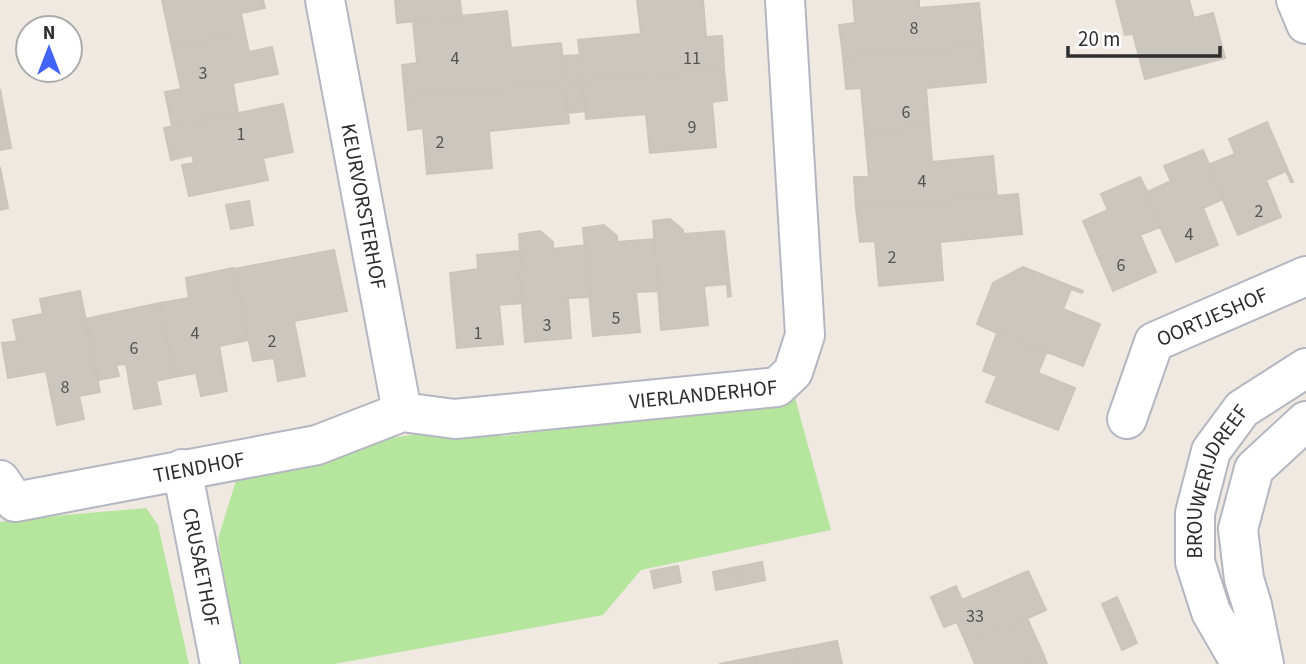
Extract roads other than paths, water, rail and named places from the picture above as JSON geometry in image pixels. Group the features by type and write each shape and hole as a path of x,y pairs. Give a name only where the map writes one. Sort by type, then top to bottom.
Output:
{"street":[{"name":"KEURVORSTERHOF","path":"325,0 402,412"},
{"name":"VIERLANDERHOF","path":"402,412 455,419 777,387 793,372 805,335 785,0"},
{"path":"1296,0 1306,24"},
{"name":"OORTJESHOF","path":"1126,419 1154,342 1306,276"},
{"name":"BROUWERIJDREEF","path":"1241,664 1211,612 1195,562 1195,513 1211,451 1242,409 1306,368"},
{"name":"TIENDHOF","path":"0,480 15,502 317,444 402,412"},
{"name":"BROUWERIJDREEF","path":"1264,664 1244,579 1238,529 1254,469 1306,421"},
{"name":"CRUSAETHOF","path":"183,469 220,664"}]}
